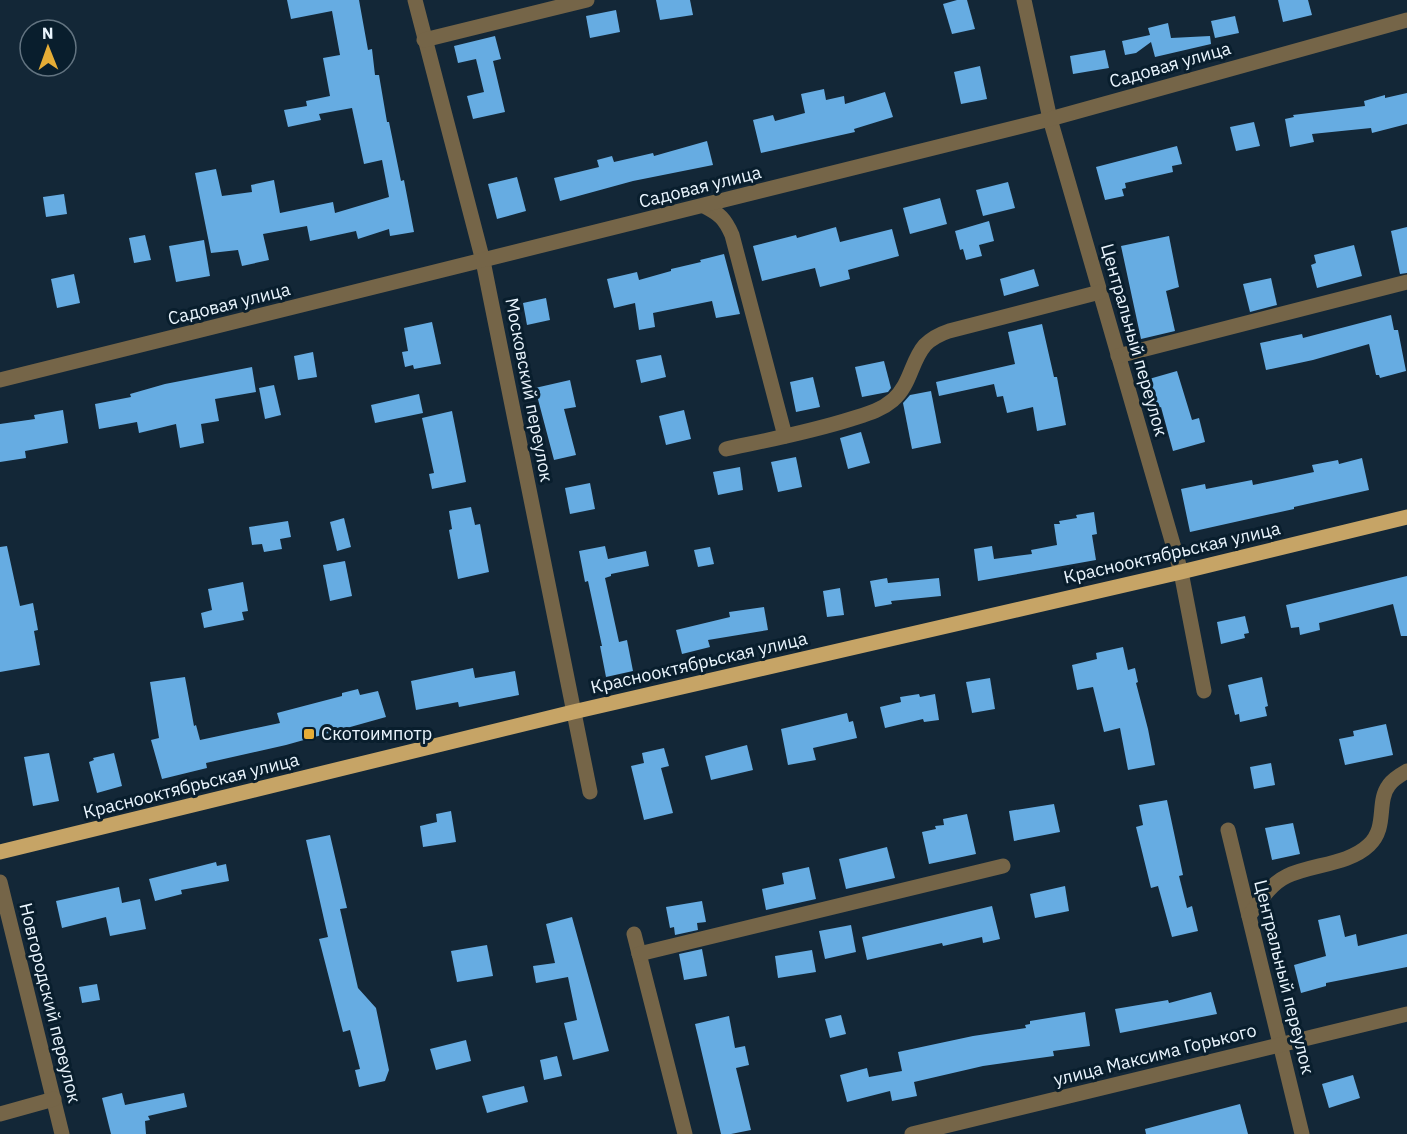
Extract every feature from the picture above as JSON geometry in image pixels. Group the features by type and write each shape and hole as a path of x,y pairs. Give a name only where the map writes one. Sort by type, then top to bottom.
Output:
{"main road":[{"name":"Краснооктябрьская улица","path":"0,852 573,712 1181,572 1407,517"}],"street":[{"name":"Московский переулок","path":"415,0 483,261 590,792"},
{"path":"424,40 587,0"},
{"name":"Центральный переулок","path":"1024,0 1050,119 1181,572 1204,692"},
{"name":"Садовая улица","path":"0,380 1050,119 1407,20"},
{"path":"704,206 718,212 732,235 784,436"},
{"path":"1118,356 1407,282"},
{"path":"726,449 829,426 877,411 903,389 925,345 941,334 1100,292"},
{"path":"1249,916 1273,885 1285,877 1352,855 1367,847 1373,841 1381,824 1387,788 1407,771"},
{"name":"Центральный переулок","path":"1228,830 1302,1134"},
{"path":"639,954 1003,866"},
{"name":"Новгородский переулок","path":"0,882 62,1134"},
{"path":"634,934 684,1134"},
{"name":"улица Максима Горького","path":"912,1134 1407,1014"},
{"path":"0,1114 54,1099"}],"building":[{"path":"287,0 359,0 368,50 372,49 375,75 379,75 387,122 389,122 401,181 404,180 414,232 390,236 389,229 358,239 356,231 310,241 307,226 263,234 269,260 242,266 238,250 211,253 195,173 216,169 222,196 252,192 251,185 274,180 280,213 333,202 335,213 389,197 382,160 364,164 352,108 319,114 321,120 288,127 284,110 307,106 306,101 330,96 323,58 340,55 332,11 291,19"},
{"path":"656,0 690,0 693,15 660,20"},
{"path":"967,0 975,29 952,34 943,4"},
{"path":"1278,0 1308,0 1312,15 1283,22"},
{"path":"616,10 620,32 590,38 586,16"},
{"path":"1235,16 1239,33 1215,38 1211,21"},
{"path":"1168,23 1171,38 1210,36 1211,44 1155,57 1151,42 1136,53 1125,55 1122,41 1150,35 1148,28"},
{"path":"495,36 501,59 493,61 505,112 473,119 467,96 484,92 476,59 458,63 454,46"},
{"path":"1105,50 1109,68 1073,74 1070,56"},
{"path":"980,66 987,99 961,104 954,72"},
{"path":"824,89 826,100 844,96 845,104 885,92 893,117 854,129 855,132 761,153 753,120 773,115 775,121 805,113 801,94"},
{"path":"1407,93 1407,124 1372,133 1371,128 1312,134 1314,142 1290,147 1285,119 1294,117 1293,115 1365,106 1364,101 1385,95 1385,98"},
{"path":"1254,122 1260,146 1236,151 1230,127"},
{"path":"707,141 713,165 633,181 560,201 554,178 599,167 597,160 612,156 614,162 653,153 654,156"},
{"path":"1177,146 1182,164 1172,166 1173,172 1125,183 1126,188 1122,189 1124,196 1105,200 1096,167"},
{"path":"517,177 526,211 497,219 488,184"},
{"path":"1008,182 1015,208 983,216 976,190"},
{"path":"64,194 67,214 46,217 43,197"},
{"path":"940,198 947,224 910,234 903,208"},
{"path":"989,221 994,241 979,245 982,256 966,260 963,249 960,250 955,231"},
{"path":"836,227 840,242 892,229 899,256 848,270 850,279 820,287 815,268 762,281 753,246 796,235 797,238"},
{"path":"1407,227 1407,273 1400,274 1391,231"},
{"path":"145,235 151,260 134,263 129,238"},
{"path":"1169,236 1179,287 1166,291 1175,331 1141,339 1121,246"},
{"path":"204,240 210,276 176,282 169,246"},
{"path":"1354,245 1362,276 1317,288 1311,265 1316,263 1314,255"},
{"path":"724,254 740,314 716,318 712,301 653,313 655,327 639,330 635,303 614,308 607,279 637,272 639,280"},
{"path":"1034,269 1039,286 1004,296 1000,279"},
{"path":"74,274 80,303 57,308 51,279"},
{"path":"1271,278 1277,305 1250,312 1243,284"},
{"path":"546,298 550,320 527,325 523,303"},
{"path":"1391,315 1394,330 1398,330 1406,371 1380,378 1376,375 1369,344 1313,360 1266,370 1260,343 1302,334 1303,338"},
{"path":"432,322 441,364 414,369 413,365 405,367 402,352 408,351 404,328"},
{"path":"1042,324 1054,377 1057,377 1066,425 1037,431 1033,407 1007,413 1003,396 997,397 994,384 939,396 936,382 1015,364 1008,332"},
{"path":"313,352 317,377 298,380 294,356"},
{"path":"661,355 666,377 641,383 636,360"},
{"path":"884,361 891,388 888,392 862,397 855,367"},
{"path":"252,367 256,392 215,399 219,421 201,424 204,443 180,448 176,424 139,433 137,422 99,429 95,404 131,397 130,394 165,384"},
{"path":"1177,371 1192,420 1199,418 1205,442 1173,451 1161,407 1158,408 1149,379"},
{"path":"813,377 820,407 796,412 790,382"},
{"path":"570,380 576,407 564,409 576,455 554,460 535,388"},
{"path":"274,385 281,415 265,419 259,388"},
{"path":"931,391 941,443 912,449 903,403 910,395"},
{"path":"419,394 423,413 375,423 371,405"},
{"path":"63,410 68,443 25,451 26,458 0,462 0,424 35,419 34,415"},
{"path":"684,410 691,439 666,445 659,416"},
{"path":"452,411 466,482 432,489 429,474 434,473 422,418"},
{"path":"861,432 870,463 848,469 840,438"},
{"path":"796,457 802,487 778,492 771,462"},
{"path":"1362,458 1369,490 1190,532 1181,489 1205,484 1206,489 1252,480 1253,485 1314,472 1312,465 1338,460 1339,464"},
{"path":"740,467 743,490 718,495 713,472"},
{"path":"590,483 595,509 570,514 565,488"},
{"path":"471,507 475,525 480,524 489,572 458,579 449,530 452,529 449,511"},
{"path":"1094,512 1097,534 1092,535 1096,560 978,581 974,549 992,546 994,559 1032,554 1031,550 1057,545 1054,524 1077,518 1076,515"},
{"path":"344,518 351,547 337,551 330,522"},
{"path":"288,521 291,537 280,539 282,549 264,552 262,544 252,545 249,527"},
{"path":"7,546 20,606 33,603 38,630 34,631 40,665 0,672 0,547"},
{"path":"605,546 608,559 646,551 649,566 611,574 605,578 619,642 627,640 633,671 606,677 600,646 602,646 579,551"},
{"path":"710,547 714,564 698,567 694,550"},
{"path":"345,561 352,596 330,601 323,565"},
{"path":"1407,576 1407,636 1401,636 1393,604 1319,623 1320,630 1300,635 1299,627 1291,628 1286,605"},
{"path":"887,578 888,583 939,578 941,596 891,601 892,604 875,607 870,581"},
{"path":"243,582 248,611 242,612 244,620 204,628 201,613 212,610 208,589"},
{"path":"840,588 844,615 827,617 823,591"},
{"path":"764,607 768,630 708,640 710,647 682,654 676,630 730,617 729,612"},
{"path":"1245,616 1249,633 1244,634 1245,638 1221,644 1217,622"},
{"path":"1123,647 1128,670 1135,668 1138,682 1136,683 1155,765 1128,770 1120,728 1104,732 1093,687 1077,690 1072,665 1097,659 1096,653"},
{"path":"473,668 475,678 515,671 519,695 459,707 458,702 416,710 411,681"},
{"path":"185,677 194,726 196,725 200,740 280,723 277,713 342,696 342,693 358,689 360,695 378,691 386,717 286,745 206,763 207,768 162,779 151,740 159,738 150,682"},
{"path":"1262,677 1268,706 1265,707 1267,716 1240,722 1239,714 1235,715 1228,685"},
{"path":"990,678 995,709 972,713 966,682"},
{"path":"919,694 920,697 935,694 939,720 924,722 923,719 885,728 880,707 901,702 900,697"},
{"path":"847,713 849,722 853,721 857,738 813,748 816,760 788,765 781,729"},
{"path":"1386,724 1393,755 1345,765 1339,739 1354,736 1353,731"},
{"path":"747,745 753,770 711,780 705,756"},
{"path":"664,748 669,766 661,768 673,813 644,820 631,766 644,763 642,753"},
{"path":"49,753 59,801 33,806 24,757"},
{"path":"114,753 122,786 97,793 89,762 94,760 93,758"},
{"path":"1271,763 1275,785 1254,789 1250,767"},
{"path":"1167,800 1183,875 1179,876 1187,908 1192,906 1198,931 1172,937 1158,886 1151,888 1136,827 1143,825 1139,805"},
{"path":"1054,804 1060,832 1014,841 1009,811"},
{"path":"451,811 456,842 423,847 420,826 437,822 436,814"},
{"path":"967,814 976,854 929,864 922,832 944,825 943,819"},
{"path":"1293,823 1300,854 1272,860 1265,828"},
{"path":"330,835 347,908 340,909 358,988 376,1008 389,1070 385,1081 359,1087 355,1070 360,1069 350,1030 343,1032 319,939 328,937 306,840"},
{"path":"887,847 895,878 846,889 839,859"},
{"path":"216,862 217,866 226,864 229,881 181,890 182,894 155,901 149,879"},
{"path":"809,867 816,899 766,910 762,889 784,884 782,873"},
{"path":"1065,886 1069,911 1035,918 1030,894"},
{"path":"119,887 122,903 140,899 146,929 110,936 106,917 62,928 56,901"},
{"path":"702,901 706,922 697,923 698,930 675,935 674,927 670,928 666,907"},
{"path":"992,906 1000,939 983,943 982,937 943,946 942,943 867,960 862,937"},
{"path":"1340,915 1345,937 1356,934 1358,946 1407,934 1407,967 1326,983 1326,986 1301,993 1294,965 1326,956 1318,920"},
{"path":"572,917 609,1051 573,1060 564,1023 577,1020 568,977 536,983 533,966 555,963 546,924"},
{"path":"851,925 856,952 825,959 819,931"},
{"path":"487,945 493,976 457,982 451,951"},
{"path":"702,949 707,976 684,980 679,954"},
{"path":"812,950 816,972 778,978 775,956"},
{"path":"97,984 100,1000 82,1003 79,987"},
{"path":"1211,992 1217,1014 1120,1033 1115,1009 1168,1000 1169,1003"},
{"path":"1085,1012 1090,1046 1053,1051 1054,1056 983,1066 914,1082 917,1096 892,1101 890,1091 847,1102 840,1075 867,1068 869,1077 902,1071 898,1052 973,1036 1026,1028 1025,1025 1030,1024 1030,1021"},
{"path":"841,1015 846,1034 830,1038 825,1019"},
{"path":"729,1016 735,1048 745,1046 749,1065 736,1068 751,1130 721,1134 695,1024"},
{"path":"466,1040 471,1061 436,1070 430,1049"},
{"path":"557,1056 562,1076 544,1080 540,1060"},
{"path":"1353,1075 1360,1098 1329,1108 1322,1084"},
{"path":"524,1086 528,1102 487,1113 482,1096"},
{"path":"122,1093 125,1105 184,1093 187,1107 148,1116 150,1120 145,1121 146,1134 111,1134 102,1098"},
{"path":"1240,1104 1248,1134 1146,1134 1145,1129"}],"place":[{"name":"Скотоимпотр","path":"309,734"}]}
